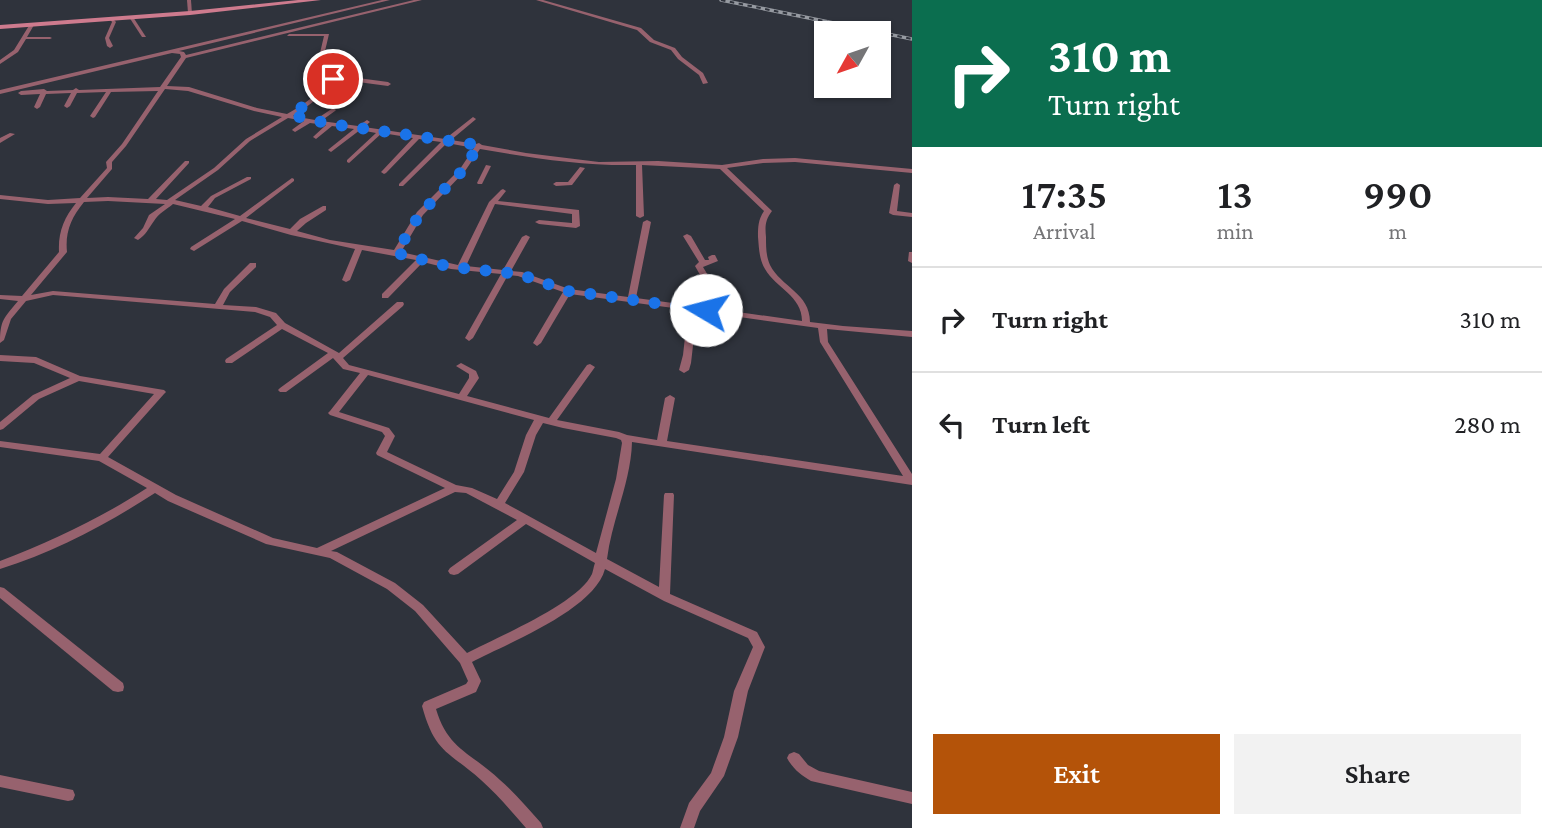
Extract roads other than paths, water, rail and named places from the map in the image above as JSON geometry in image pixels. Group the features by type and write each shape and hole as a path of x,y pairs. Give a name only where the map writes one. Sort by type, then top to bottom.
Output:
{"main road":[{"path":"0,27 190,13 315,0"}],"street":[{"path":"189,0 190,13"},
{"path":"0,93 388,0"},
{"path":"0,340 7,319 63,252 63,234 80,201 110,168 109,162 184,57 419,0"},
{"path":"538,0 639,29 652,41 673,49 701,74 705,83"},
{"path":"131,18 144,36"},
{"path":"110,46 107,38 114,22 112,19"},
{"path":"0,62 16,51 32,25"},
{"path":"274,35 327,36 322,52 343,54"},
{"path":"23,38 50,38"},
{"path":"173,51 184,57"},
{"path":"138,238 152,217 170,202 216,169 248,140 320,94 330,80 343,78 388,84"},
{"path":"0,93 189,89 256,110 313,121 585,163 722,167 795,160 912,171"},
{"path":"67,106 76,90"},
{"path":"93,116 110,90"},
{"path":"37,107 44,91"},
{"path":"295,130 333,110"},
{"path":"401,185 472,119"},
{"path":"331,150 367,122"},
{"path":"316,137 331,124"},
{"path":"349,161 380,132"},
{"path":"0,141 12,134"},
{"path":"384,172 417,137"},
{"path":"396,253 420,214 463,170 479,145"},
{"path":"151,200 187,162"},
{"path":"632,299 644,219 639,163"},
{"path":"480,183 488,166"},
{"path":"722,167 768,211 761,221 762,253 775,278 802,301 808,312 806,324"},
{"path":"556,184 570,184 582,168"},
{"path":"203,208 213,197 249,178"},
{"path":"194,249 257,208 292,180"},
{"path":"897,186 893,213 912,215"},
{"path":"461,268 493,202 503,191"},
{"path":"0,197 48,202 170,202 359,248 396,253 461,268 538,279 568,291 806,324 912,334"},
{"path":"493,202 576,212 576,226 538,222"},
{"path":"291,233 303,220 323,208"},
{"path":"688,236 703,263"},
{"path":"469,338 526,237"},
{"path":"346,280 359,248"},
{"path":"912,254 912,261"},
{"path":"706,310 708,282 699,266 714,261 712,257"},
{"path":"385,296 421,260"},
{"path":"219,305 227,291 253,265"},
{"path":"537,343 568,291"},
{"path":"0,297 26,299 53,293 256,310 272,315 282,325 336,355 346,367 546,420 625,438 911,481"},
{"path":"283,390 336,355 400,304"},
{"path":"684,370 688,359 688,335 693,308"},
{"path":"229,361 282,325"},
{"path":"822,326 824,342 911,481"},
{"path":"0,358 36,360 78,378 161,392 103,458"},
{"path":"461,366 473,373 474,378 463,396"},
{"path":"498,505 519,472 531,435 590,367"},
{"path":"366,372 333,413 386,430 390,436 382,453 454,488 468,490 664,596 753,635 759,647 748,669 731,737 717,776 694,808 687,828"},
{"path":"0,427 36,397 78,378"},
{"path":"662,442 670,398"},
{"path":"465,660 540,621 566,604 598,576 599,561 623,481 627,443 625,438"},
{"path":"0,444 103,458 154,489 270,541 333,555 391,586 419,608 465,660 475,681 471,688 429,705 439,738 455,755 492,781 536,828"},
{"path":"318,552 454,488"},
{"path":"0,565 60,542 110,518 154,489"},
{"path":"664,596 669,495"},
{"path":"454,571 524,520"},
{"path":"0,591 118,687"},
{"path":"794,758 816,777 912,798"},
{"path":"0,781 68,795"}],"railway":[{"path":"721,0 912,39"}]}
